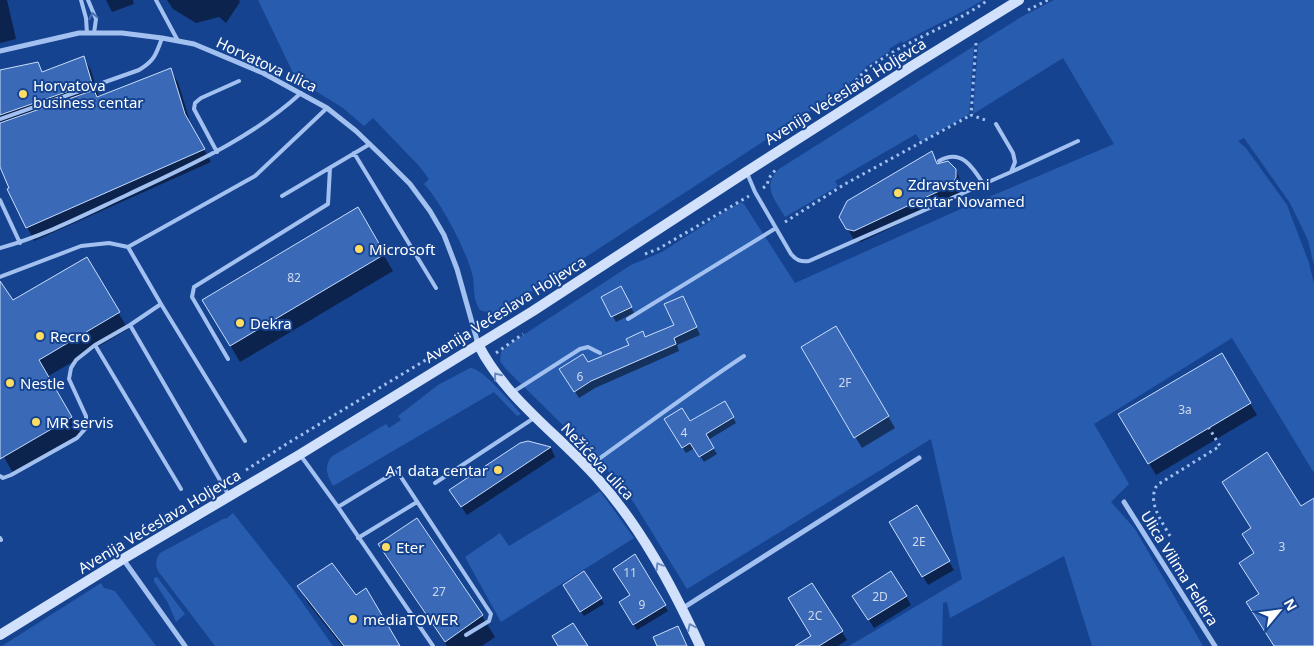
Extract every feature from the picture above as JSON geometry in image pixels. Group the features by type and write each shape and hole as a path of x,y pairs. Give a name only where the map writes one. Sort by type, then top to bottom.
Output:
{"street":[{"name":"Avenija Većeslava Holjevca","path":"0,635 478,344 912,66 1019,0"},
{"name":"Horvatova ulica","path":"0,51 79,33 122,34 162,38 194,44 263,73 328,108 370,144 410,184 430,211 444,235 457,269 478,344"},
{"name":"Nežićeva ulica","path":"478,344 492,369 512,393 587,468 626,514 665,576 700,646"},
{"path":"682,608 919,458"},
{"name":"Ulica Vilima Fellera","path":"1124,502 1215,646"},
{"path":"123,559 185,646"}],"lane":[{"path":"81,0 86,18 87,33"},
{"path":"88,0 96,19 94,33"},
{"path":"156,0 178,41"},
{"path":"0,119 138,70 150,63 162,38"},
{"path":"217,152 194,109 195,103 201,98 239,81"},
{"path":"0,248 20,243 217,152 260,125 301,93"},
{"path":"0,277 81,246 109,243 128,247 255,176 328,108"},
{"path":"996,124 1013,153 1015,162 1011,172"},
{"path":"746,172 755,192 795,259 802,262 809,261 984,185 1078,141"},
{"path":"282,196 370,144"},
{"path":"354,153 436,288"},
{"path":"938,161 947,156 956,156 966,161 975,170 984,185"},
{"path":"228,359 192,297 194,287 328,204 330,168"},
{"path":"0,200 20,243"},
{"path":"628,319 776,228"},
{"path":"128,247 245,441"},
{"path":"1,479 78,438 86,428 86,416 69,379 71,368 76,360 96,345 162,304"},
{"path":"130,325 230,496"},
{"path":"96,345 181,489"},
{"path":"512,393 580,350 588,347 600,353"},
{"path":"587,468 673,407 694,389 744,356"},
{"path":"435,483 536,417"},
{"path":"300,454 433,646"},
{"path":"338,507 397,471 491,614 489,621 466,636"},
{"path":"358,538 417,502"}],"path":[{"path":"1024,12 1048,0"},
{"path":"971,115 976,43"},
{"path":"785,222 845,184 971,115 996,124"},
{"path":"643,255 658,249 740,200"},
{"path":"497,352 526,332"},
{"path":"1170,536 1156,511 1153,501 1154,490 1157,485 1220,446 1209,428"}],"shaded area":[{"path":"258,0 983,0 889,49 890,51 867,66 845,88 546,283 544,282 532,289 533,291 499,313 492,314 480,310 477,306 473,277 466,255 446,215 424,184 429,179 373,118 364,126 343,108 296,79"},
{"path":"1054,0 1314,0 1314,266 1308,240 1290,203 1244,138 1238,141 1246,148 1287,205 1309,263 1314,284 1314,473 1232,338 1094,424 1129,484 1111,502 1135,529 1203,646 1092,646 1064,556 950,618 947,602 943,603 942,646 849,646 962,579 931,439 687,589 634,503 604,466 506,369 500,361 501,352 511,343 631,265 662,252 740,202 744,204 795,283 963,208 1114,144 1063,58 973,114 978,44 1021,17"},
{"path":"974,46 969,114 921,142 916,134 835,181 838,186 785,217 771,193 770,187 774,175 779,169"},
{"path":"470,368 476,370 489,380 521,414 517,416 494,392 333,486 327,472 331,457 386,424 389,428 401,420 398,416 438,385"},
{"path":"600,491 634,538 501,622 465,557 500,533 509,546"},
{"path":"233,513 292,588 333,646 215,646 158,571 156,562 160,553 226,519"},
{"path":"157,577 185,614 176,622 168,603 154,581 154,578"},
{"path":"101,583 104,588 115,591 156,646 2,646"}],"building":[{"name":"Horvatova business centar","path":"84,56 92,83 0,115 0,70 38,62 42,72"},
{"path":"171,68 185,114 205,149 26,228 7,189 9,188 0,167 0,123 94,90 97,97"},
{"name":"Zdravstveni centar Novamed","path":"932,151 937,164 948,161 956,169 956,177 952,185 854,231 846,229 839,217 847,201"},
{"path":"358,207 385,254 230,346 202,300"},
{"name":"Recro","path":"87,257 120,312 39,360 72,417 0,459 0,281 13,300"},
{"path":"621,286 632,307 611,317 601,297"},
{"path":"683,296 697,327 674,338 676,344 591,381 574,392 559,369 583,354 588,362 629,345 626,339 643,331 645,337 674,325 664,304"},
{"path":"836,326 889,416 854,438 801,347"},
{"path":"1222,353 1251,403 1148,464 1118,414"},
{"path":"725,401 734,417 706,434 714,448 699,457 690,443 682,448 664,419 682,408 690,421"},
{"name":"A1 data centar","path":"528,441 551,447 461,507 449,490 520,443"},
{"path":"1267,452 1301,506 1314,498 1314,646 1274,646 1246,602 1259,594 1239,563 1254,553 1242,534 1251,528 1222,482"},
{"path":"917,505 950,561 922,577 889,522"},
{"path":"417,518 483,615 445,642 378,544"},
{"path":"635,554 666,605 633,625 619,602 630,595 613,569"},
{"name":"mediaTOWER","path":"332,563 356,595 366,588 400,646 344,646 297,586"},
{"path":"584,571 602,598 580,612 563,585"},
{"path":"891,571 907,596 868,620 852,596"},
{"path":"812,583 843,631 819,646 795,646 811,636 788,598"},
{"path":"573,623 588,646 558,646 552,636"},
{"path":"678,626 687,646 657,646 653,637"}],"place":[{"name":"Horvatova business centar","path":"23,94"},
{"name":"Zdravstveni centar Novamed","path":"898,193"},
{"name":"Microsoft","path":"359,249"},
{"name":"Dekra","path":"240,323"},
{"name":"Recro","path":"40,336"},
{"name":"Nestle","path":"10,383"},
{"name":"MR servis","path":"36,422"},
{"name":"A1 data centar","path":"498,470"},
{"name":"Eter","path":"386,547"},
{"name":"mediaTOWER","path":"353,619"}]}
